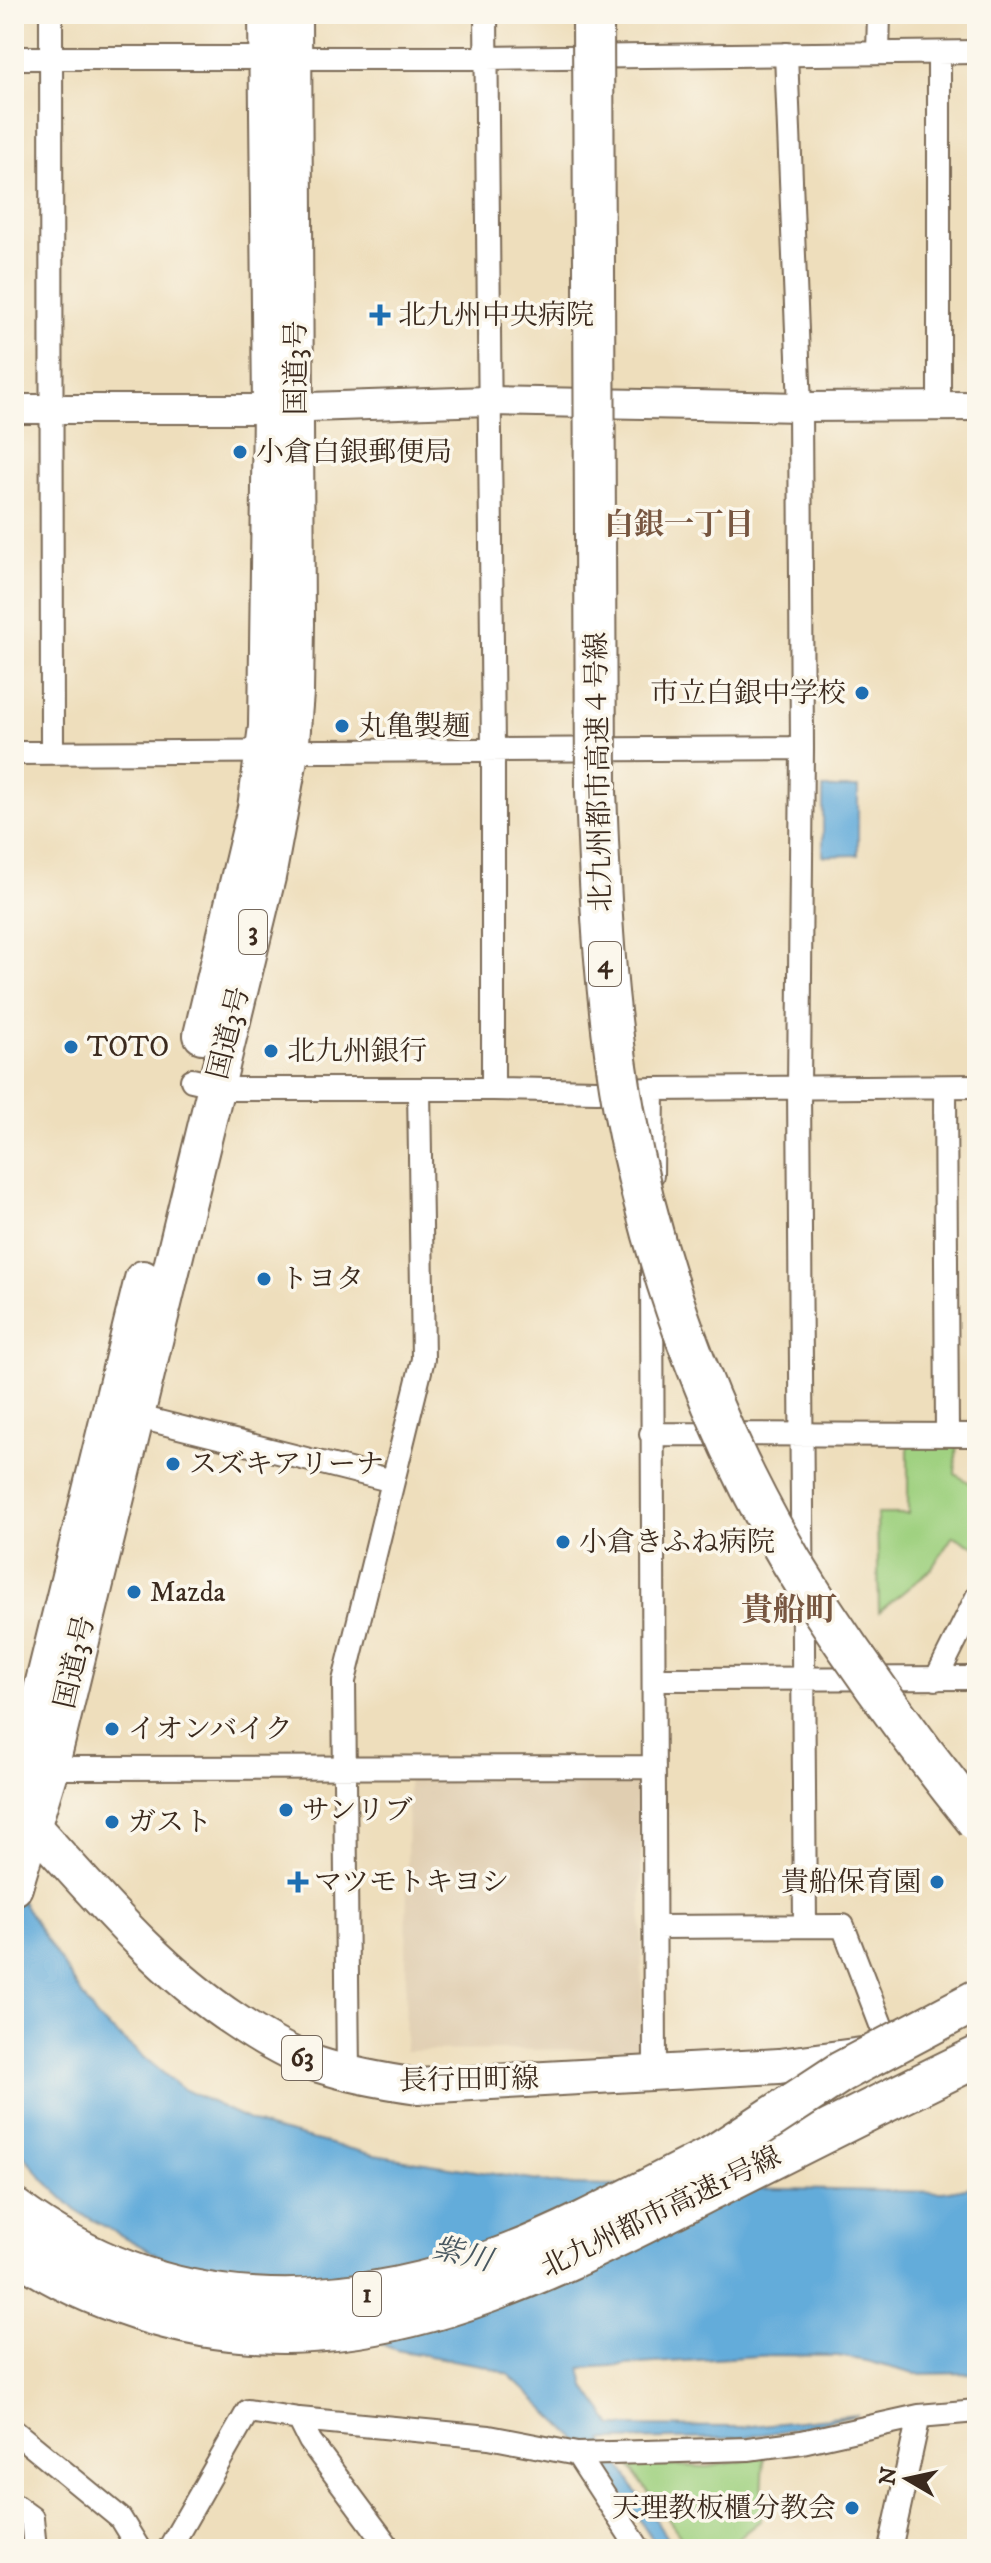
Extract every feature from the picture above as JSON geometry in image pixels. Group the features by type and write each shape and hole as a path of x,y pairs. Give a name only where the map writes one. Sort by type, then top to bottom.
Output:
{"highway":[{"name":"国道3号","path":"16,1881 29,1743 204,1083 267,877 277,753 296,624 284,407 280,58 267,14"},
{"name":"国道3号","path":"280,58 293,14"},
{"name":"北九州都市高速４号線","path":"593,14 596,791 607,988 636,1169 675,1303 707,1392 762,1506 812,1595 879,1692 977,1821"},
{"name":"北九州都市高速４号線","path":"617,14 620,787 632,988 659,1164 700,1312 735,1397 784,1493 834,1579 895,1671 977,1780"},
{"name":"国道3号","path":"21,1807 50,1768 135,1416 204,1083"},
{"path":"713,2156 841,2072 977,2000"},
{"name":"北九州都市高速1号線","path":"713,2156 977,2024"},
{"name":"北九州都市高速1号線","path":"14,2249 73,2284 120,2304 209,2329 260,2334 316,2333 406,2319 454,2305 581,2255 977,2057"},
{"path":"581,2255 651,2229 861,2126 977,2076"},
{"name":"1","path":"14,2209 39,2228 84,2253 145,2277 216,2295 262,2300 313,2300 401,2287 510,2254 713,2156"}],"main road":[{"name":"長行田町線","path":"21,1807 141,1945 199,1996 268,2043 314,2063 366,2079 418,2086 779,2066 891,2051 977,2024"}],"street":[{"path":"51,14 52,753"},
{"path":"486,14 493,1089"},
{"path":"878,53 879,14"},
{"path":"14,58 487,58 977,52"},
{"path":"939,53 939,406"},
{"path":"786,54 800,407 800,1434 805,1926"},
{"path":"14,409 284,407 488,401 800,407 977,406"},
{"path":"14,753 802,748"},
{"path":"204,1083 232,1089 597,1091 977,1086"},
{"path":"945,1087 947,1434"},
{"path":"348,2074 344,1681 423,1359 419,1089"},
{"path":"653,1089 651,1434 655,2073"},
{"path":"135,1416 393,1481"},
{"path":"651,1434 977,1435"},
{"path":"936,1679 977,1597"},
{"path":"654,1679 977,1678"},
{"path":"50,1768 654,1767"},
{"path":"655,1927 843,1926 891,2051"},
{"path":"169,2549 248,2411 299,2419 489,2437 577,2454 748,2449 802,2442 919,2416 977,2411"},
{"path":"890,2549 919,2416"},
{"path":"299,2419 310,2441 390,2549"},
{"path":"14,2431 120,2518 139,2549"},
{"path":"577,2454 639,2549"},
{"path":"14,2505 32,2518 35,2549"}],"shaded area":[{"path":"641,1780 642,2049 405,2051 408,1781"}],"green space":[{"path":"957,1441 955,1474 977,1487 977,1548 953,1536 931,1569 879,1612 877,1514 908,1514 908,1442"},
{"path":"764,2457 761,2520 724,2549 690,2549 628,2464 707,2467"}],"water":[{"path":"823,788 858,788 858,855 823,856"},
{"name":"紫川","path":"14,1889 97,2018 181,2088 264,2127 374,2155 564,2185 943,2192 977,2186 977,2373 914,2374 837,2356 773,2355 581,2368 585,2386 613,2426 741,2427 858,2415 738,2438 603,2440 674,2549 659,2549 603,2464 509,2375 486,2366 396,2350 161,2257 78,2212 45,2181 14,2143"}],"place":[{"name":"北九州中央病院","path":"380,315"},
{"name":"小倉白銀郵便局","path":"240,452"},
{"name":"市立白銀中学校","path":"862,693"},
{"name":"丸亀製麺","path":"342,726"},
{"name":"TOTO","path":"71,1047"},
{"name":"北九州銀行","path":"271,1051"},
{"name":"トヨタ","path":"264,1279"},
{"name":"スズキアリーナ","path":"173,1464"},
{"name":"小倉きふね病院","path":"563,1542"},
{"name":"Mazda","path":"134,1592"},
{"name":"イオンバイク","path":"112,1729"},
{"name":"サンリブ","path":"286,1810"},
{"name":"ガスト","path":"112,1822"},
{"name":"マツモトキヨシ","path":"298,1882"},
{"name":"貴船保育園","path":"937,1882"},
{"name":"天理教板櫃分教会","path":"852,2508"}],"district":[{"name":"白銀一丁目","path":"679,525"},
{"name":"貴船町","path":"789,1611"}]}
